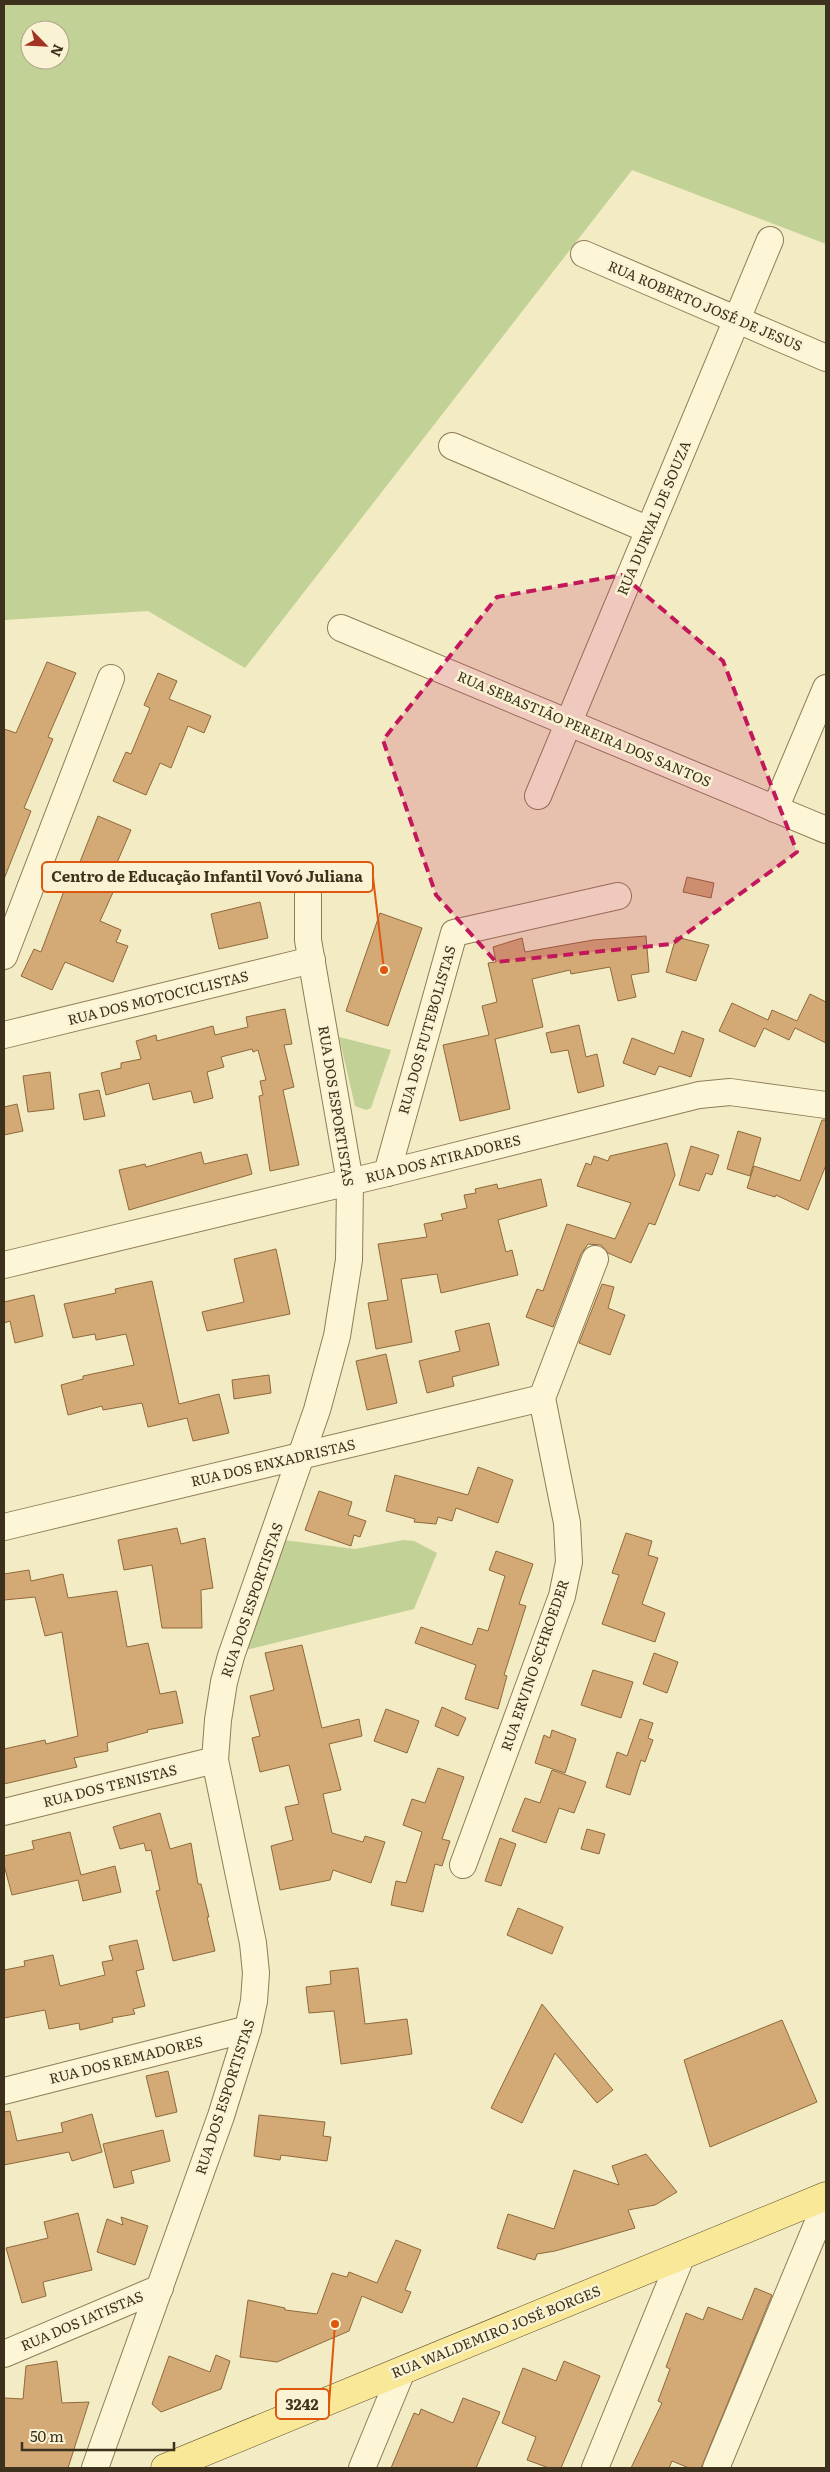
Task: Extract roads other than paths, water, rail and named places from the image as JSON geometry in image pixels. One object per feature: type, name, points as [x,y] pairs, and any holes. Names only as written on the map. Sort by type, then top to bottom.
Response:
[{"type":"main road","name":"RUA WALDEMIRO JOSÉ BORGES","points":[[165,2468],[826,2196]]},
{"type":"street","name":"RUA DURVAL DE SOUZA","points":[[538,796],[770,240]]},
{"type":"street","name":"RUA ROBERTO JOSÉ DE JESUS","points":[[584,254],[826,358]]},
{"type":"street","points":[[452,446],[649,530]]},
{"type":"street","name":"RUA SEBASTIÃO PEREIRA DOS SANTOS","points":[[341,628],[826,830]]},
{"type":"street","points":[[4,956],[111,678]]},
{"type":"street","points":[[775,809],[826,688]]},
{"type":"street","name":"RUA DOS ESPORTISTAS","points":[[95,2468],[222,2116],[248,2029],[254,2001],[256,1973],[252,1943],[215,1760],[220,1710],[231,1656],[302,1456],[332,1355],[343,1305],[350,1235],[350,1182],[308,940],[308,895]]},
{"type":"street","name":"RUA DOS FUTEBOLISTAS","points":[[387,1173],[454,933],[618,896]]},
{"type":"street","name":"RUA DOS MOTOCICLISTAS","points":[[4,1035],[312,960]]},
{"type":"street","name":"RUA DOS ATIRADORES","points":[[4,1265],[387,1173],[699,1095],[730,1092],[826,1105]]},
{"type":"street","points":[[542,1398],[595,1259]]},
{"type":"street","name":"RUA DOS ENXADRISTAS","points":[[4,1528],[542,1398]]},
{"type":"street","name":"RUA ERVINO SCHROEDER","points":[[463,1865],[562,1596],[569,1562],[567,1523],[542,1398]]},
{"type":"street","name":"RUA DOS TENISTAS","points":[[4,1812],[215,1760]]},
{"type":"street","name":"RUA DOS REMADORES","points":[[4,2091],[248,2029]]},
{"type":"street","points":[[716,2468],[826,2203]]},
{"type":"street","points":[[595,2468],[682,2256]]},
{"type":"street","name":"RUA DOS IATISTAS","points":[[4,2354],[160,2288]]},
{"type":"street","points":[[362,2468],[402,2371]]},
{"type":"place","name":"Centro de Educação Infantil Vovó Juliana","points":[[384,970]]},
{"type":"place","name":"3242","points":[[335,2324]]}]
